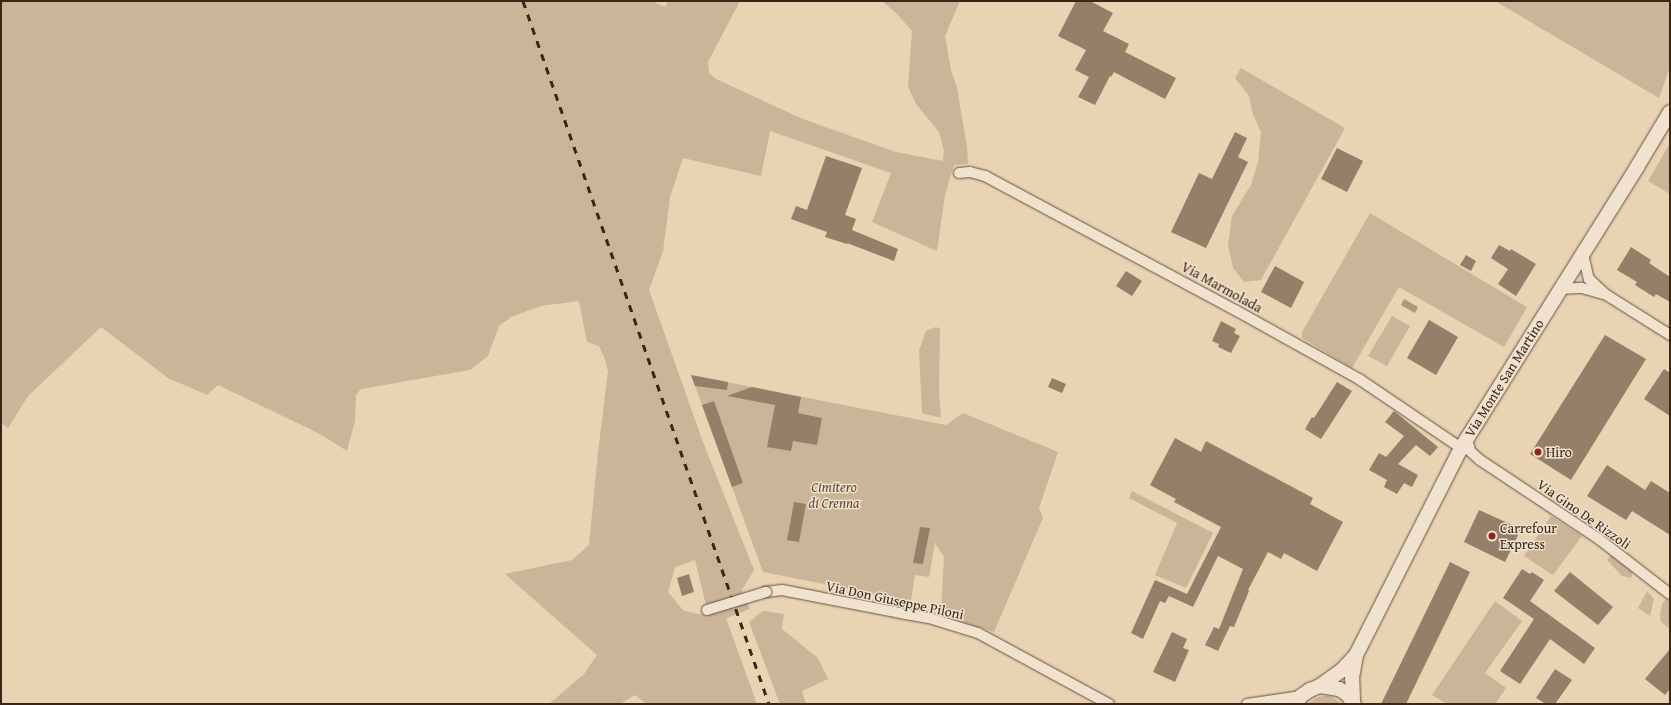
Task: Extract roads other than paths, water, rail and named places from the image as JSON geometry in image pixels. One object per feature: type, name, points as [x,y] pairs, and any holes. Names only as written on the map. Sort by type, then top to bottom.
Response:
[{"type":"street","name":"Via Monte San Martino","points":[[1353,703],[1352,678],[1356,655],[1461,448],[1670,112]]},
{"type":"street","name":"Via Marmolada","points":[[959,173],[970,172],[985,176],[1237,311],[1359,379],[1461,448]]},
{"type":"street","points":[[1582,254],[1589,279],[1605,294],[1670,335]]},
{"type":"street","points":[[1560,289],[1582,288],[1605,294]]},
{"type":"street","name":"Via Gino De Rizzoli","points":[[1461,448],[1469,458],[1480,460]]},
{"type":"street","name":"Via Gino De Rizzoli","points":[[1461,448],[1470,451],[1480,460],[1599,539],[1670,594]]},
{"type":"street","name":"Via Don Giuseppe Piloni","points":[[707,610],[766,592],[782,590],[928,618],[978,633],[1109,704]]},
{"type":"street","name":"Via Monte San Martino","points":[[1299,700],[1310,690],[1320,686],[1341,670],[1356,655]]},
{"type":"street","points":[[1320,686],[1339,689],[1347,694],[1353,703]]},
{"type":"street","points":[[1253,703],[1299,700]]},
{"type":"railway","points":[[523,1],[769,704]]},
{"type":"place","name":"Hiro","points":[[1538,452]]},
{"type":"place","name":"Carrefour Express","points":[[1492,536]]},
{"type":"park label","name":"Cimitero di Crenna","points":[[834,496]]}]
